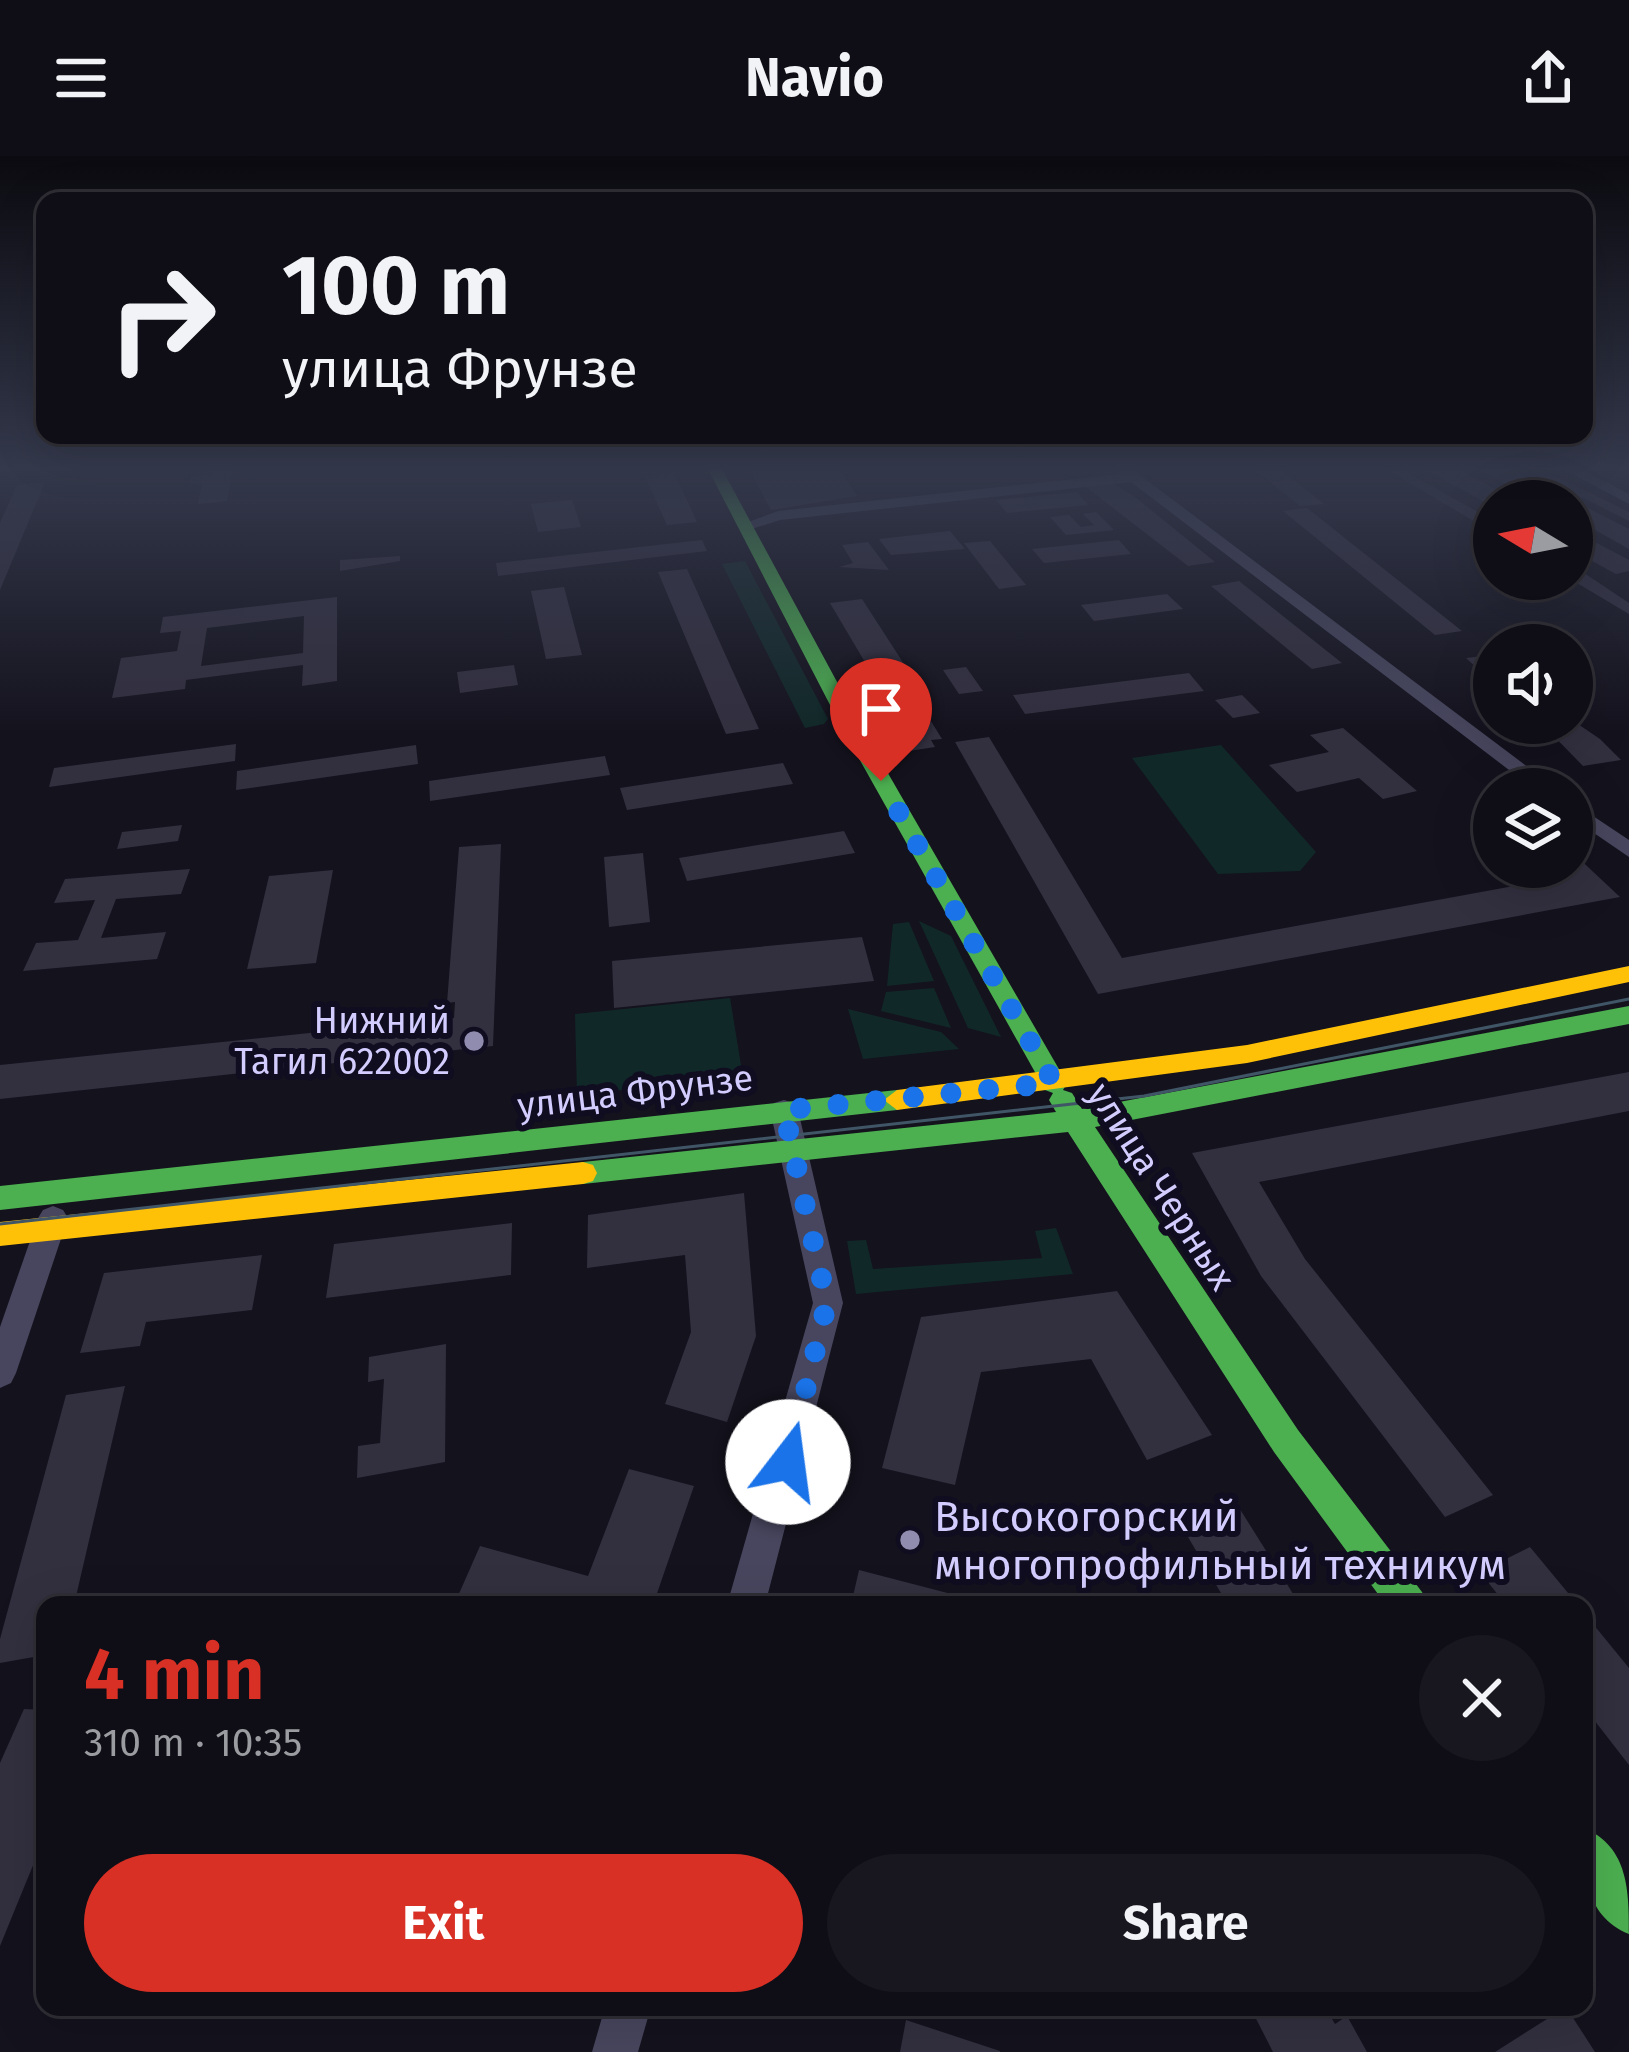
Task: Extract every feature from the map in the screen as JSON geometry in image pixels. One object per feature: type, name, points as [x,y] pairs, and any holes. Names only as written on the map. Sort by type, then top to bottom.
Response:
[{"type":"main road","name":"улица Черных","points":[[765,557],[862,747],[1072,1121],[1286,1441],[1402,1596]]},
{"type":"main road","name":"улица Фрунзе","points":[[0,1198],[1054,1083],[1246,1054],[1629,974]]},
{"type":"main road","name":"улица Фрунзе","points":[[0,1234],[1072,1121],[1629,1015]]},
{"type":"main road","points":[[1593,1862],[1629,1912]]},
{"type":"street","points":[[1240,557],[1519,768]]},
{"type":"street","points":[[1593,823],[1629,850]]},
{"type":"street","points":[[748,1596],[826,1317],[827,1281],[784,1110]]},
{"type":"street","points":[[0,1372],[62,1191]]},
{"type":"street","points":[[615,2052],[625,2016]]},
{"type":"green space","points":[[745,561],[828,719],[824,724],[805,728],[722,564]]},
{"type":"green space","points":[[1221,745],[1316,852],[1300,871],[1218,874],[1132,758]]},
{"type":"green space","points":[[919,921],[951,936],[1001,1037],[968,1028]]},
{"type":"green space","points":[[909,922],[934,981],[887,986],[893,924]]},
{"type":"green space","points":[[934,988],[951,1028],[881,1011],[886,992]]},
{"type":"green space","points":[[730,998],[743,1077],[577,1095],[575,1014]]},
{"type":"green space","points":[[848,1009],[941,1032],[959,1049],[863,1059]]},
{"type":"green space","points":[[1056,1228],[1073,1274],[856,1294],[847,1241],[866,1240],[873,1269],[1042,1258],[1035,1231]]},
{"type":"building","points":[[0,557],[14,557],[0,590]]},
{"type":"building","points":[[378,557],[400,557],[340,571],[340,560]]},
{"type":"building","points":[[545,557],[653,557],[498,576],[496,563]]},
{"type":"building","points":[[850,557],[880,557],[889,570],[839,567],[853,563]]},
{"type":"building","points":[[975,557],[1003,557],[1026,585],[999,589]]},
{"type":"building","points":[[1039,557],[1097,557],[1044,563]]},
{"type":"building","points":[[1177,557],[1209,557],[1215,562],[1188,566]]},
{"type":"building","points":[[1340,557],[1369,557],[1462,631],[1435,635]]},
{"type":"building","points":[[1593,557],[1624,557],[1629,560],[1629,571],[1616,574]]},
{"type":"building","points":[[687,569],[759,729],[726,734],[658,572]]},
{"type":"building","points":[[1593,579],[1629,603],[1629,614],[1593,593]]},
{"type":"building","points":[[1239,581],[1342,663],[1312,669],[1211,586]]},
{"type":"building","points":[[564,587],[582,655],[546,659],[531,591]]},
{"type":"building","points":[[1167,594],[1183,609],[1094,621],[1081,605]]},
{"type":"building","points":[[337,597],[337,681],[302,686],[303,665],[186,680],[185,689],[112,698],[121,658],[177,651],[181,631],[160,633],[163,617]],"holes":[[[304,616],[303,653],[201,666],[207,628]]]},
{"type":"building","points":[[862,599],[904,664],[869,669],[830,603]]},
{"type":"building","points":[[514,665],[518,685],[460,693],[457,672]]},
{"type":"building","points":[[966,667],[983,691],[959,694],[943,670]]},
{"type":"building","points":[[1189,673],[1204,691],[1025,714],[1013,695]]},
{"type":"building","points":[[903,676],[942,739],[931,740],[935,747],[909,751],[869,681]]},
{"type":"building","points":[[1242,695],[1260,713],[1233,718],[1215,700]]},
{"type":"building","points":[[1343,728],[1417,791],[1383,799],[1359,778],[1297,792],[1269,765],[1329,752],[1310,735]]},
{"type":"building","points":[[1593,734],[1621,760],[1583,766],[1562,744],[1593,744]]},
{"type":"building","points":[[989,737],[1122,958],[1504,888],[1593,888],[1593,872],[1620,897],[1098,994],[955,742]]},
{"type":"building","points":[[236,744],[235,761],[49,787],[54,768]]},
{"type":"building","points":[[416,745],[418,764],[236,790],[237,771]]},
{"type":"building","points":[[605,756],[610,775],[430,801],[429,781]]},
{"type":"building","points":[[783,763],[793,784],[627,810],[620,788]]},
{"type":"building","points":[[182,825],[178,841],[117,849],[122,832]]},
{"type":"building","points":[[844,831],[855,853],[687,881],[679,858]]},
{"type":"building","points":[[501,844],[493,1046],[0,1099],[0,1065],[454,1018],[455,1002],[447,1003],[459,847]]},
{"type":"building","points":[[643,853],[650,922],[609,927],[604,857]]},
{"type":"building","points":[[190,869],[181,894],[116,899],[101,938],[166,932],[157,959],[23,971],[36,943],[78,940],[95,900],[54,903],[65,879]]},
{"type":"building","points":[[333,870],[316,963],[247,969],[269,876]]},
{"type":"building","points":[[862,937],[874,981],[614,1008],[612,961]]},
{"type":"building","points":[[1629,1072],[1629,1111],[1259,1182],[1305,1259],[1493,1495],[1445,1517],[1261,1276],[1192,1153]]},
{"type":"building","points":[[744,1193],[756,1336],[727,1422],[665,1404],[691,1332],[685,1255],[587,1268],[588,1215]]},
{"type":"building","points":[[512,1223],[511,1275],[326,1298],[334,1244]]},
{"type":"building","points":[[262,1255],[252,1310],[146,1322],[140,1346],[80,1353],[104,1273]]},
{"type":"building","points":[[1117,1291],[1212,1435],[1147,1460],[1091,1359],[981,1372],[955,1485],[882,1468],[921,1317]]},
{"type":"building","points":[[446,1344],[445,1462],[357,1478],[358,1446],[380,1443],[384,1379],[368,1382],[369,1357]]},
{"type":"building","points":[[125,1386],[76,1596],[36,1596],[36,1657],[0,1663],[0,1639],[66,1395]]},
{"type":"building","points":[[629,1469],[694,1486],[656,1596],[458,1596],[480,1546],[588,1576]]},
{"type":"building","points":[[1233,1498],[1294,1596],[1223,1596],[1178,1520]]},
{"type":"building","points":[[1530,1547],[1571,1596],[1499,1596],[1480,1572]]},
{"type":"building","points":[[859,1570],[959,1596],[853,1596]]},
{"type":"building","points":[[1593,1624],[1629,1668],[1629,1765],[1593,1719]]},
{"type":"building","points":[[24,1709],[36,1710],[36,1858],[0,1946],[0,1763]]},
{"type":"building","points":[[1255,2016],[1330,2016],[1335,2024],[1347,2016],[1367,2052],[1273,2052]]},
{"type":"building","points":[[1552,2016],[1572,2016],[1595,2052],[1495,2052]]},
{"type":"building","points":[[906,2020],[1000,2051],[1000,2052],[900,2052]]},
{"type":"tram line","points":[[0,1224],[1144,1096],[1629,999]]},
{"type":"traffic: fast","points":[[762,557],[853,730],[1054,1083]]},
{"type":"traffic: fast","points":[[583,1173],[1072,1121],[1629,1015]]},
{"type":"traffic: fast","points":[[0,1198],[897,1100]]},
{"type":"traffic: fast","points":[[1062,1100],[1286,1441],[1402,1596]]},
{"type":"traffic: fast","points":[[1593,1862],[1629,1912]]},
{"type":"traffic: slow","points":[[897,1100],[1247,1054],[1629,974]]},
{"type":"traffic: slow","points":[[0,1234],[583,1173]]},
{"type":"place","name":"Нижний Тагил 622002","points":[[474,1041]]},
{"type":"place","name":"Высокогорский многопрофильный техникум","points":[[910,1540]]},
{"type":"route","points":[[788,1462],[824,1331],[827,1281],[784,1110],[1054,1083],[881,781]]}]
